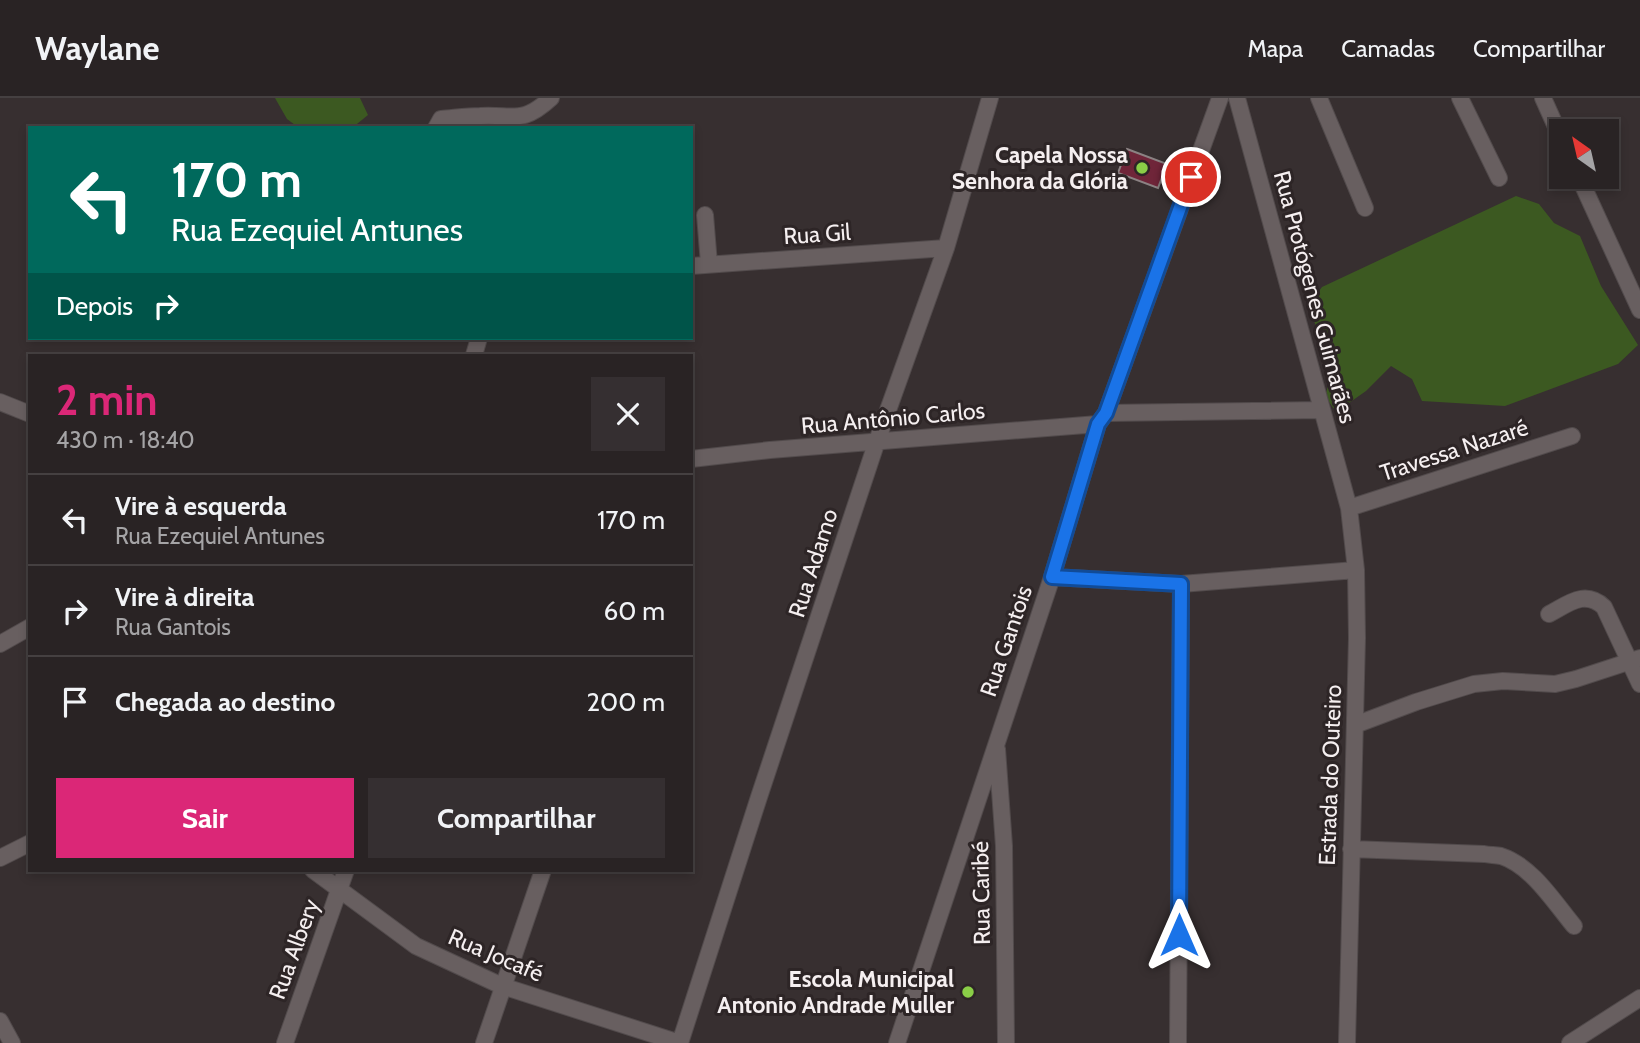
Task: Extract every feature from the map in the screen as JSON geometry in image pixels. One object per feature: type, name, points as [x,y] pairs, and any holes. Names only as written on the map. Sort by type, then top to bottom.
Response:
[{"type":"street","points":[[438,126],[442,120],[482,116],[521,117],[538,110],[551,98]]},
{"type":"street","name":"Rua Adamo","points":[[680,1043],[877,441],[946,248],[990,98]]},
{"type":"street","name":"Rua Gantois","points":[[897,1043],[1102,419],[1220,98]]},
{"type":"street","name":"Rua Protógenes Guimarães","points":[[1237,98],[1349,508]]},
{"type":"street","points":[[1319,98],[1365,208]]},
{"type":"street","points":[[1460,98],[1499,178]]},
{"type":"street","points":[[1543,98],[1552,119]]},
{"type":"street","points":[[1585,189],[1640,310]]},
{"type":"street","points":[[705,215],[709,264]]},
{"type":"street","name":"Rua Gil","points":[[693,266],[946,248]]},
{"type":"street","points":[[0,402],[28,413]]},
{"type":"street","name":"Rua Antônio Carlos","points":[[693,459],[1102,419],[1322,410]]},
{"type":"street","name":"Travessa Nazaré","points":[[1349,508],[1572,436]]},
{"type":"street","name":"Estrada do Outeiro","points":[[1347,1043],[1357,638],[1356,570],[1349,508]]},
{"type":"street","points":[[1052,577],[1181,584],[1356,570]]},
{"type":"street","points":[[1178,1043],[1181,584]]},
{"type":"street","points":[[1549,614],[1578,599],[1597,601],[1604,607],[1635,659],[1640,684]]},
{"type":"street","points":[[0,643],[28,628]]},
{"type":"street","points":[[1355,724],[1474,684],[1503,681],[1555,684],[1635,659]]},
{"type":"street","name":"Rua Caribé","points":[[996,743],[1004,846],[1006,1043]]},
{"type":"street","points":[[0,858],[28,844]]},
{"type":"street","points":[[1351,849],[1501,856],[1519,865],[1537,882],[1574,926]]},
{"type":"street","name":"Rua Jocafé","points":[[316,872],[416,946],[502,986],[680,1043]]},
{"type":"street","name":"Rua Albery","points":[[285,1043],[345,872]]},
{"type":"street","points":[[484,1043],[542,872]]},
{"type":"street","points":[[1570,1043],[1640,998]]},
{"type":"street","points":[[0,1021],[12,1043]]},
{"type":"green space","points":[[275,98],[360,98],[368,115],[354,126],[296,126],[287,119]]},
{"type":"green space","points":[[1516,196],[1539,204],[1554,223],[1580,236],[1601,286],[1638,345],[1618,364],[1505,406],[1422,401],[1412,379],[1391,366],[1366,391],[1336,412],[1325,396],[1332,373],[1308,306],[1322,287]]},
{"type":"building","name":"Capela Nossa Senhora da Glória","points":[[1127,149],[1167,164],[1158,188],[1118,173]]},
{"type":"place","name":"Capela Nossa Senhora da Glória","points":[[1142,168]]},
{"type":"place","name":"Escola Municipal Antonio Andrade Muller","points":[[968,992]]},
{"type":"route","points":[[1179,935],[1181,584],[1052,577],[1098,424],[1106,413],[1191,177]]}]
